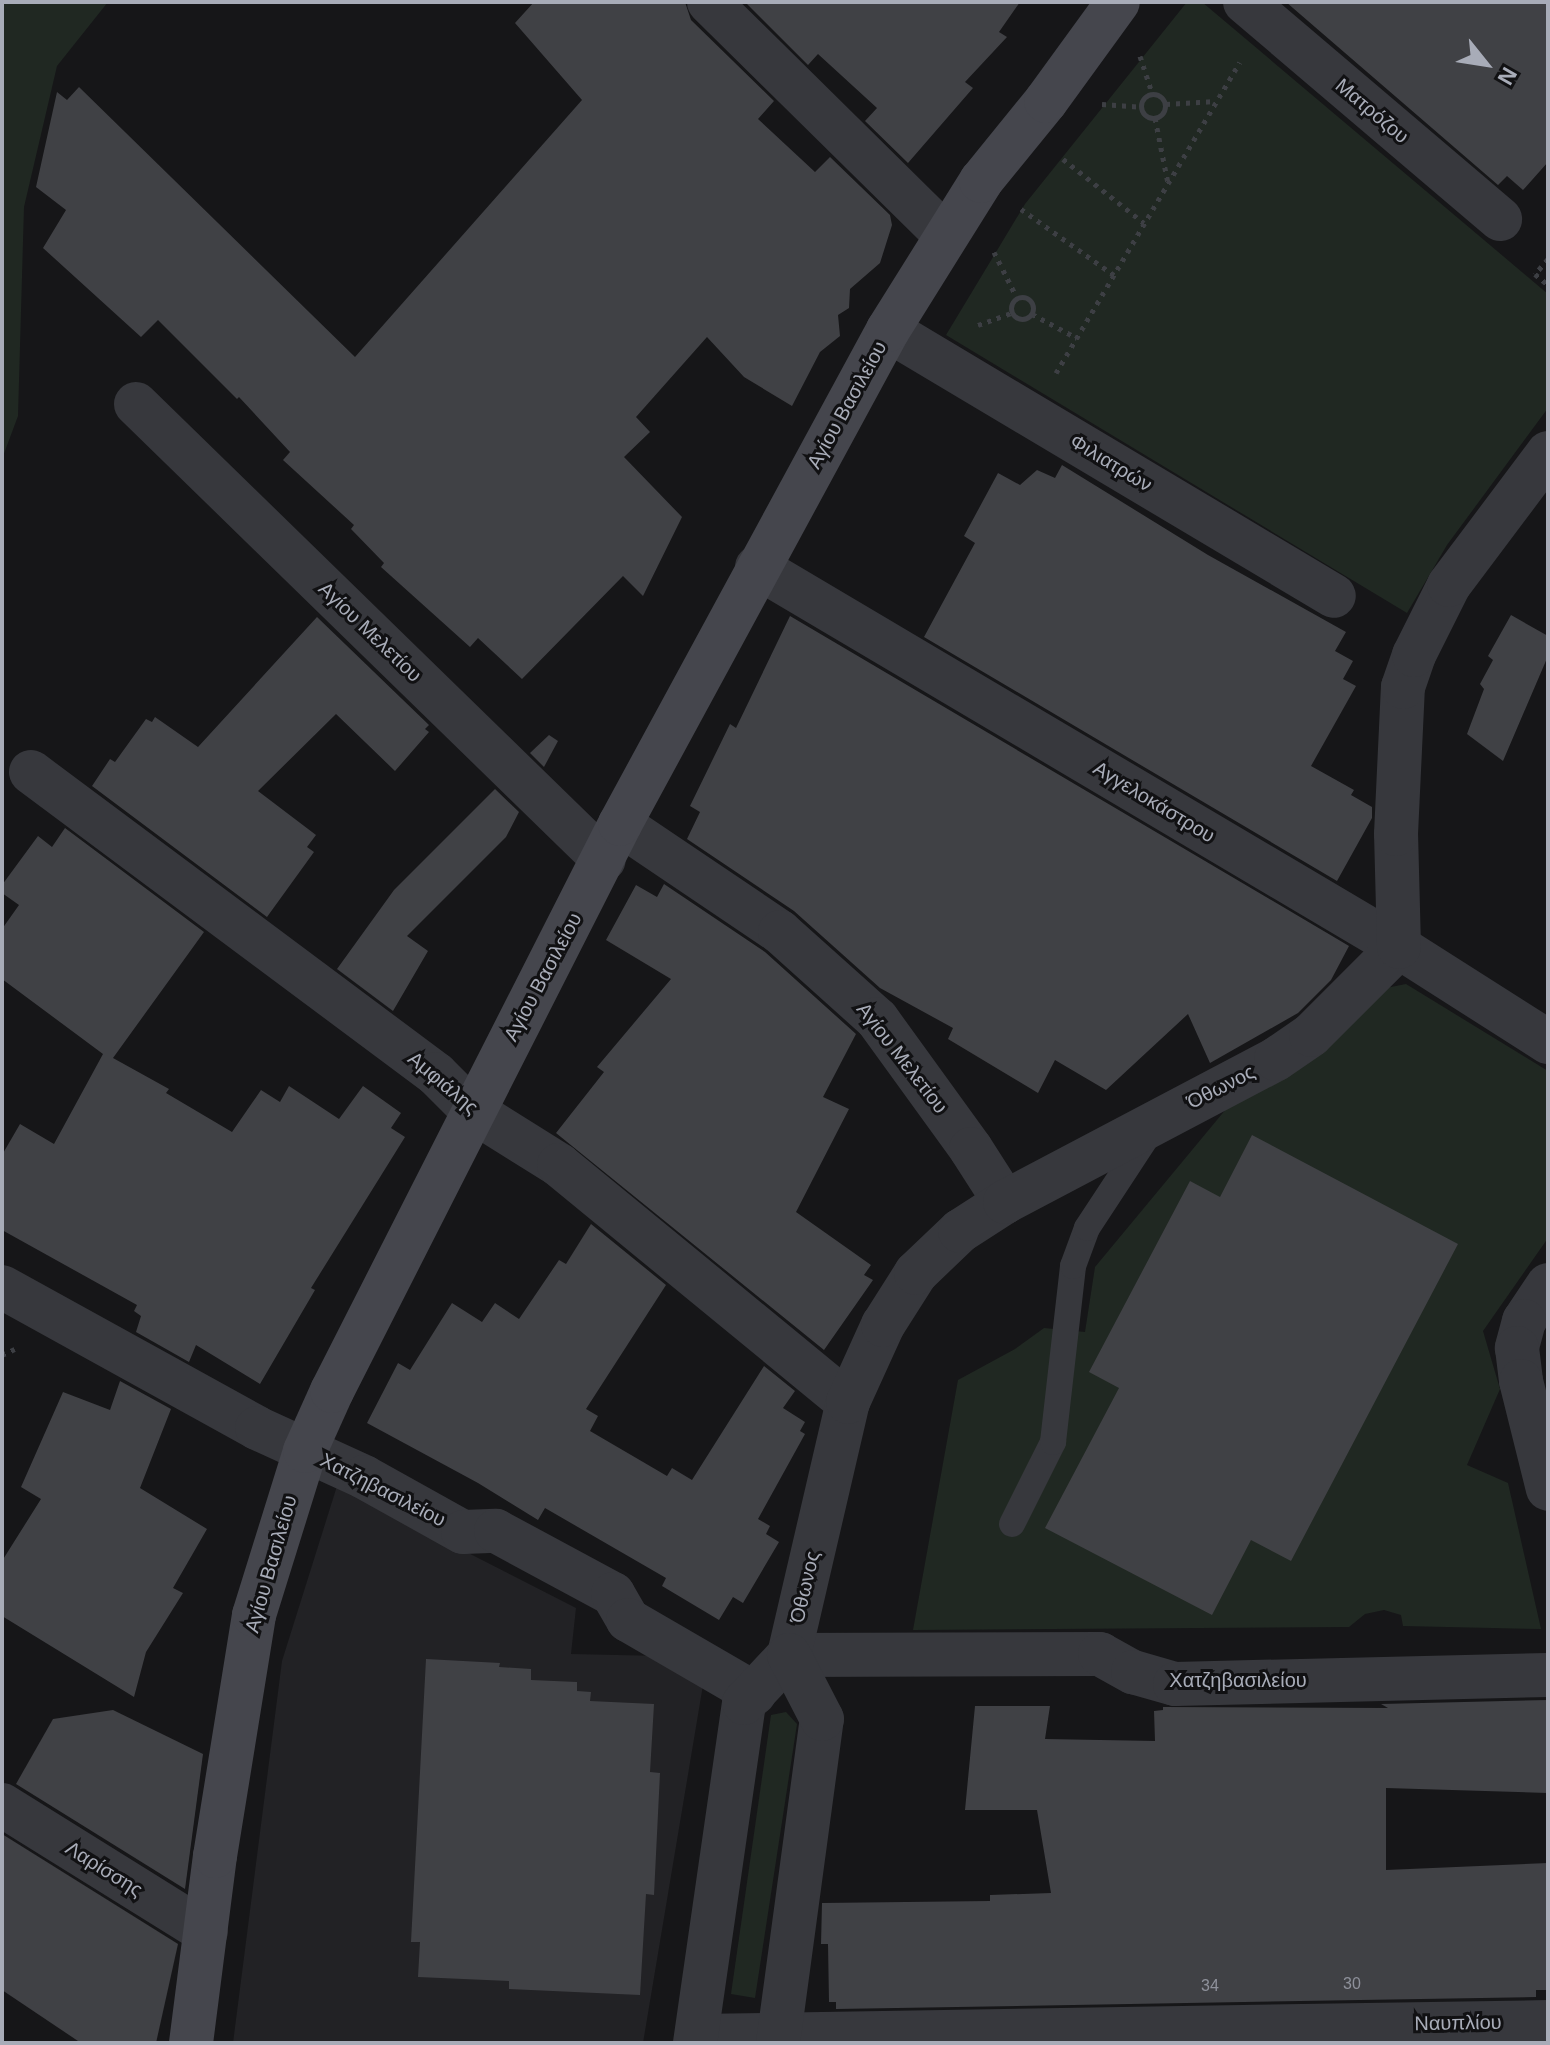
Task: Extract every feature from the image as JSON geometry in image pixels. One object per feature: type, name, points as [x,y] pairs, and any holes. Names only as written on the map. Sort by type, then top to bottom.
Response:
[{"type":"street","points":[[709,2],[945,235]]},
{"type":"street","name":"Αγίου Βασιλείου","points":[[191,2043],[254,1615],[267,1563],[305,1451],[370,1310],[612,842],[757,567],[888,330],[981,181],[1025,128],[1118,2]]},
{"type":"street","name":"Ματρόζου","points":[[1255,11],[1500,219]]},
{"type":"street","name":"Φιλιατρών","points":[[888,330],[1334,596]]},
{"type":"street","name":"Αγίου Μελετίου","points":[[136,404],[612,842],[780,932],[866,1008],[971,1149],[1005,1202]]},
{"type":"street","points":[[1399,947],[1396,834],[1403,687],[1414,655],[1449,585],[1548,453]]},
{"type":"street","name":"Αγγελοκάστρου","points":[[757,567],[1399,947],[1548,1042]]},
{"type":"street","name":"Αμφιάλης","points":[[31,772],[436,1074],[473,1111],[559,1165],[848,1402]]},
{"type":"street","name":"Όθωνος","points":[[696,2040],[744,1703],[789,1655],[848,1402],[883,1325],[916,1273],[960,1231],[1005,1202],[1276,1059],[1311,1035],[1399,947]]},
{"type":"street","points":[[1548,1285],[1524,1321],[1517,1348],[1521,1381],[1548,1489]]},
{"type":"street","name":"Χατζηβασιλείου","points":[[2,1287],[305,1451],[364,1477],[463,1532],[496,1531],[613,1594],[628,1620],[754,1693]]},
{"type":"street","name":"Χατζηβασιλείου","points":[[789,1655],[1100,1654],[1133,1672],[1175,1684],[1548,1675]]},
{"type":"street","points":[[778,2039],[822,1719],[789,1655]]},
{"type":"street","name":"Λαρίσσης","points":[[2,1805],[206,1932]]},
{"type":"street","name":"Ναυπλίου","points":[[696,2040],[1548,2022]]},
{"type":"lane","points":[[1012,1524],[1053,1442],[1073,1266],[1087,1228],[1159,1119]]},
{"type":"path","points":[[1031,416],[1217,101],[1255,11]]},
{"type":"path","points":[[1152,93],[1162,96],[1166,104],[1163,114],[1155,118],[1146,116],[1141,107],[1143,98],[1152,93]]},
{"type":"path","points":[[1166,104],[1217,101]]},
{"type":"path","points":[[1155,118],[1168,183]]},
{"type":"path","points":[[1025,128],[1144,223]]},
{"type":"path","points":[[981,181],[1114,275]]},
{"type":"path","points":[[1548,259],[1535,274],[1548,285]]},
{"type":"path","points":[[1017,298],[1028,298],[1033,305],[1032,314],[1024,319],[1015,318],[1011,305],[1017,298]]},
{"type":"path","points":[[1032,314],[1077,338]]},
{"type":"shaded area","points":[[2,2],[108,2],[57,66],[24,207],[18,416],[2,459]]},
{"type":"shaded area","points":[[1187,2],[1202,2],[1548,294],[1548,408],[1447,545],[1407,613],[946,335],[1025,204]]},
{"type":"shaded area","points":[[1406,984],[1548,1071],[1548,1238],[1483,1331],[1500,1389],[1467,1465],[1508,1483],[1541,1629],[1403,1626],[1401,1615],[1384,1610],[1365,1614],[1349,1627],[913,1630],[958,1380],[1015,1349],[1044,1328],[1085,1332],[1095,1267],[1236,1097],[1386,988]]},
{"type":"shaded area","points":[[337,1486],[576,1608],[571,1654],[662,1656],[703,1685],[643,2043],[233,2043],[282,1661]]},
{"type":"shaded area","points":[[786,1712],[797,1724],[755,1998],[731,1994],[771,1715]]},
{"type":"building","points":[[534,2],[685,2],[691,20],[774,101],[758,119],[815,172],[830,157],[890,215],[892,225],[880,263],[850,289],[849,308],[838,315],[840,336],[820,352],[792,406],[744,377],[707,337],[636,417],[650,432],[624,457],[682,517],[643,596],[623,576],[522,679],[478,638],[470,647],[381,567],[384,563],[351,529],[354,525],[283,460],[290,452],[239,397],[237,399],[158,320],[141,337],[43,248],[66,210],[36,187],[57,92],[67,100],[79,87],[355,357],[582,100],[515,23]]},
{"type":"building","points":[[745,2],[1020,2],[999,32],[1007,37],[965,82],[973,88],[908,163],[865,121],[877,108],[818,54],[808,65]]},
{"type":"building","points":[[1286,2],[1548,2],[1548,162],[1523,190],[1507,176],[1498,185]]},
{"type":"building","points":[[1062,465],[1208,555],[1346,632],[1335,651],[1353,661],[1343,679],[1356,686],[1311,766],[1354,790],[1351,795],[1372,807],[1372,818],[1337,881],[924,637],[975,543],[964,536],[998,473],[1020,485],[1037,470],[1055,478]]},
{"type":"building","points":[[1511,615],[1548,636],[1548,656],[1503,761],[1467,734],[1484,689],[1480,684],[1493,660],[1488,656]]},
{"type":"building","points":[[790,616],[1349,946],[1331,980],[1298,1013],[1210,1063],[1188,1014],[1106,1090],[1055,1060],[1038,1093],[948,1039],[953,1028],[880,988],[794,911],[687,839],[700,812],[690,806],[730,724],[736,728]]},
{"type":"building","points":[[317,617],[429,725],[425,729],[429,732],[395,771],[336,714],[258,791],[316,835],[307,847],[314,852],[267,917],[92,786],[110,759],[115,762],[146,719],[152,722],[155,717],[198,747]]},
{"type":"building","points":[[549,735],[558,741],[544,767],[530,753]]},
{"type":"building","points":[[495,789],[519,812],[506,837],[407,936],[428,951],[393,1011],[337,969],[394,890]]},
{"type":"building","points":[[65,828],[204,932],[113,1058],[169,1089],[166,1093],[232,1132],[261,1090],[280,1102],[289,1086],[339,1119],[363,1086],[401,1113],[391,1128],[405,1137],[311,1288],[315,1290],[260,1384],[196,1345],[189,1362],[136,1332],[141,1316],[134,1311],[137,1305],[2,1230],[2,1155],[20,1124],[54,1144],[103,1054],[2,979],[2,929],[19,905],[2,893],[2,885],[38,836],[52,847]]},
{"type":"building","points":[[664,884],[765,952],[856,1034],[823,1097],[849,1109],[796,1212],[871,1265],[864,1275],[873,1280],[824,1350],[556,1133],[604,1072],[597,1067],[671,979],[606,940],[636,885],[657,897]]},
{"type":"building","points":[[1252,1135],[1458,1244],[1291,1561],[1251,1540],[1212,1615],[1045,1528],[1119,1388],[1089,1372],[1190,1181],[1220,1197]]},
{"type":"building","points":[[591,1224],[666,1285],[586,1409],[598,1416],[590,1431],[667,1476],[672,1468],[692,1480],[764,1366],[795,1391],[783,1408],[805,1422],[800,1431],[805,1434],[758,1519],[770,1526],[766,1534],[779,1542],[743,1603],[733,1597],[719,1620],[662,1586],[666,1578],[545,1508],[538,1520],[478,1483],[367,1423],[398,1363],[410,1370],[452,1303],[482,1322],[495,1303],[519,1319],[559,1260],[566,1264]]},
{"type":"building","points":[[120,1381],[171,1409],[140,1488],[207,1529],[173,1588],[183,1593],[146,1652],[134,1697],[2,1616],[2,1561],[41,1499],[21,1487],[63,1392],[110,1410]]},
{"type":"building","points":[[426,1659],[500,1663],[499,1667],[531,1669],[531,1680],[577,1682],[577,1691],[591,1692],[590,1701],[654,1704],[650,1772],[660,1773],[654,1895],[646,1894],[640,1995],[509,1989],[509,1981],[418,1977],[420,1942],[411,1942]]},
{"type":"building","points":[[1548,1700],[1548,1793],[1386,1788],[1386,1870],[1548,1863],[1548,1990],[1536,1990],[1536,1997],[836,2009],[836,2002],[829,2002],[828,1944],[821,1944],[822,1903],[990,1901],[990,1895],[1051,1893],[1037,1810],[965,1810],[975,1706],[1050,1706],[1045,1739],[1155,1741],[1154,1711],[1163,1710],[1163,1707],[1388,1708],[1381,1704]]},
{"type":"building","points":[[113,1710],[203,1754],[185,1889],[16,1784],[53,1719]]},
{"type":"building","points":[[2,1834],[178,1944],[156,2043],[81,2043],[2,1990]]}]
